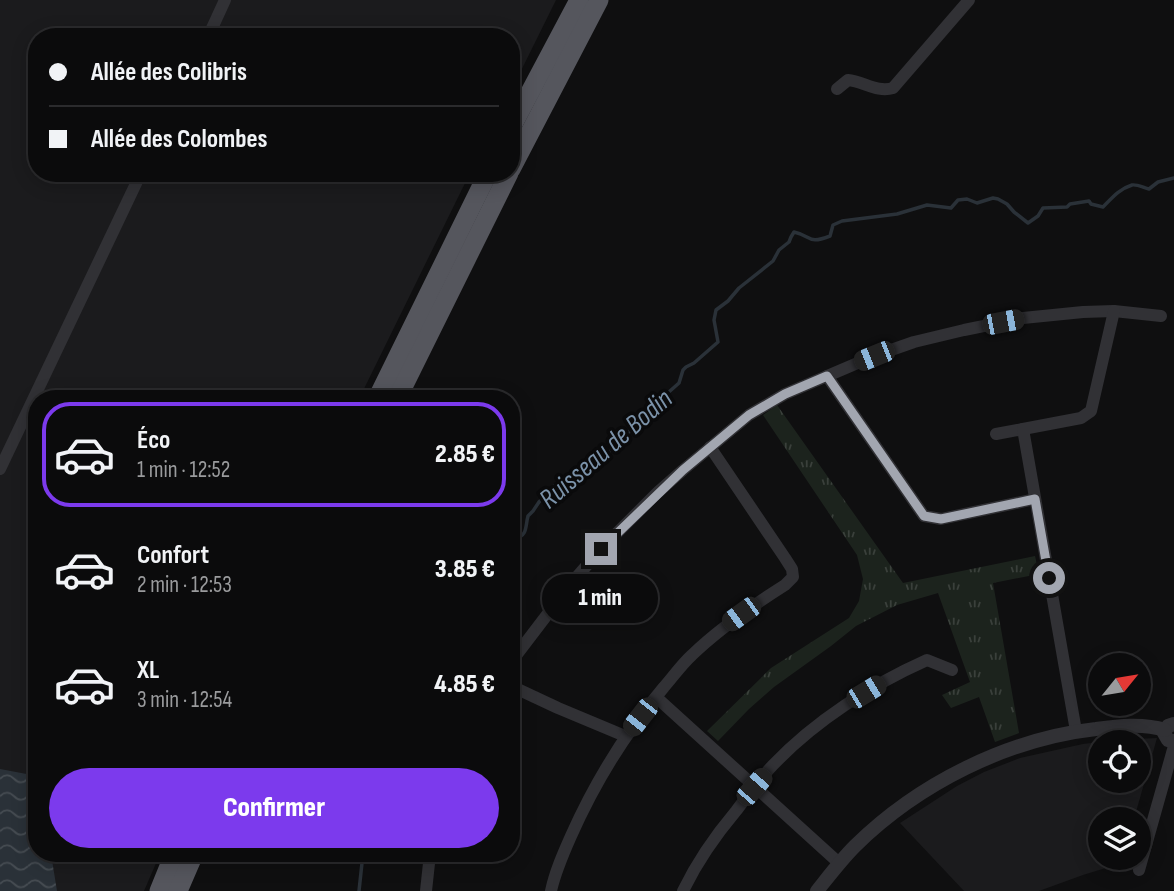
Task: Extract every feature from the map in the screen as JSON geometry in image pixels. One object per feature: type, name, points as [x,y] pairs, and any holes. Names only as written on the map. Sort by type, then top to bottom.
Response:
[{"type":"highway","points":[[527,96],[527,79],[564,0]]},
{"type":"highway","points":[[520,110],[579,0]]},
{"type":"highway","points":[[520,152],[599,0]]},
{"type":"highway","points":[[381,390],[484,182]]},
{"type":"highway","points":[[401,390],[505,182]]},
{"type":"highway","points":[[159,891],[171,862]]},
{"type":"highway","points":[[178,891],[191,862]]},
{"type":"street","points":[[212,28],[225,0]]},
{"type":"street","points":[[837,89],[848,80],[887,90],[893,88],[969,0]]},
{"type":"street","points":[[38,390],[137,182]]},
{"type":"street","points":[[996,434],[1081,418],[1091,411],[1114,311]]},
{"type":"street","points":[[520,650],[601,549],[658,492],[749,415],[785,394],[914,342],[964,330],[1023,318],[1083,312],[1114,311],[1161,316]]},
{"type":"street","points":[[827,376],[924,516],[941,519],[1035,499]]},
{"type":"street","points":[[0,469],[28,410]]},
{"type":"street","points":[[1023,429],[1076,731]]},
{"type":"street","points":[[551,891],[583,810],[601,774],[625,736],[690,656],[729,623],[793,577],[792,569],[785,558],[710,447]]},
{"type":"street","points":[[683,891],[715,836],[754,787],[774,764],[812,730],[866,692],[927,660],[952,670]]},
{"type":"street","points":[[520,690],[625,736]]},
{"type":"street","points":[[656,697],[839,863]]},
{"type":"street","points":[[817,891],[839,863],[873,830],[908,801],[948,776],[994,755],[1076,731],[1147,726],[1171,734],[1174,746],[1151,827]]},
{"type":"street","points":[[426,891],[429,862]]},
{"type":"shaded area","points":[[0,0],[556,0],[520,73],[520,28],[28,28],[28,182],[466,182],[363,390],[28,390],[28,862],[157,862],[144,891],[0,891]]},
{"type":"shaded area","points":[[1151,738],[1157,738],[1151,759]]},
{"type":"shaded area","points":[[1088,743],[1088,793],[1141,793],[1137,807],[1088,807],[1088,870],[1099,870],[1039,891],[964,891],[900,823],[984,772],[1020,758]]},
{"type":"green space","points":[[777,405],[903,583],[1035,556],[1039,574],[993,583],[1019,733],[995,742],[979,697],[951,708],[942,695],[970,682],[938,593],[897,605],[856,626],[774,687],[718,741],[707,731],[771,668],[849,618],[859,601],[863,579],[857,555],[763,415]]},
{"type":"water","points":[[0,769],[28,774],[28,862],[52,862],[57,891],[0,891]]},
{"type":"waterway","name":"Ruisseau de Bodin","points":[[520,536],[525,530],[528,516],[558,482],[600,459],[615,447],[643,415],[679,383],[683,370],[718,342],[714,320],[716,310],[773,261],[794,232],[817,240],[830,236],[833,225],[842,221],[897,214],[927,205],[951,208],[958,200],[967,199],[977,203],[998,199],[1028,223],[1038,216],[1043,208],[1067,207],[1070,204],[1089,201],[1103,207],[1127,187],[1136,185],[1149,189],[1158,182],[1174,178]]},
{"type":"waterway","name":"Ruisseau de Bodin","points":[[359,891],[362,862]]},
{"type":"route","points":[[601,549],[658,492],[749,415],[785,394],[827,376],[924,516],[941,519],[1035,499],[1049,578]]}]
